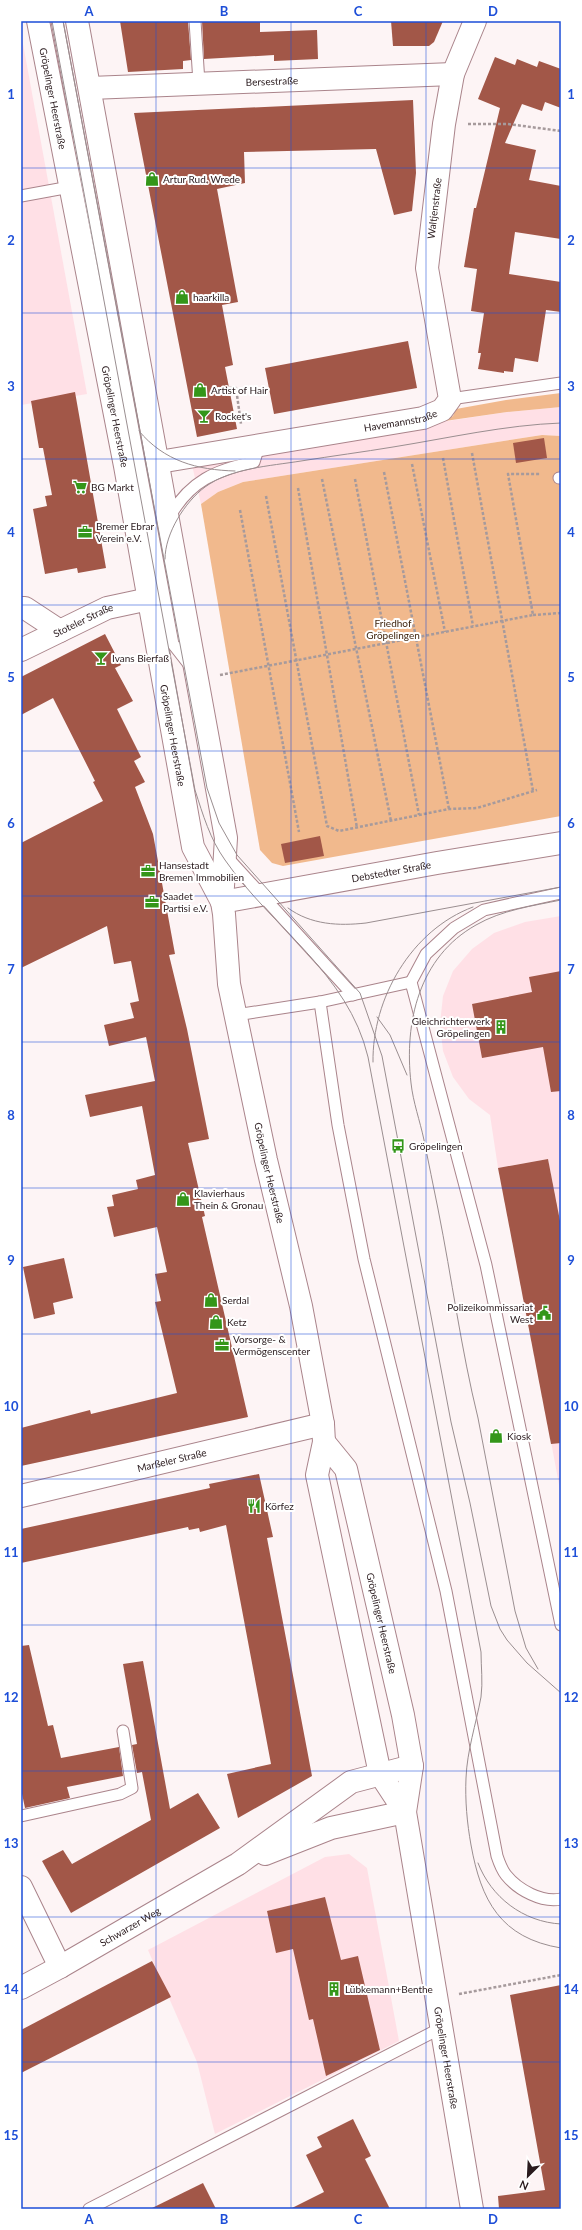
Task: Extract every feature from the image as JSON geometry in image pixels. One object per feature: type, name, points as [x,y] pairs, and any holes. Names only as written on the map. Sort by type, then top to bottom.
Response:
[{"type":"main road","name":"Gröpelinger Heerstraße","points":[[38,21],[149,600],[193,847],[222,902]]},
{"type":"main road","name":"Gröpelinger Heerstraße","points":[[78,21],[226,838],[222,902],[230,984],[266,1160],[301,1306],[324,1433],[317,1475],[380,1774],[405,1812]]},
{"type":"main road","name":"Waltjenstraße","points":[[450,400],[427,268],[444,124],[453,74],[475,21]]},
{"type":"main road","name":"Bersestraße","points":[[90,88],[453,74]]},
{"type":"main road","name":"Havemannstraße","points":[[158,462],[423,418],[442,410],[450,400]]},
{"type":"main road","name":"Stoteler Straße","points":[[21,650],[107,608],[149,600]]},
{"type":"main road","points":[[21,608],[25,608],[60,631]]},
{"type":"main road","name":"Debstedter Straße","points":[[222,902],[437,863],[561,843]]},
{"type":"main road","name":"Gröpelinger Heerstraße","points":[[324,1433],[346,1469],[403,1715],[412,1766],[405,1812],[472,2209]]},
{"type":"main road","name":"Marßeler Straße","points":[[21,1496],[324,1433]]},
{"type":"main road","name":"Schwarzer Weg","points":[[21,1988],[60,1968],[238,1864],[351,1782],[412,1766]]},
{"type":"main road","name":"Schwarzer Weg","points":[[238,1864],[332,1828],[405,1812]]},
{"type":"main road","points":[[21,1887],[60,1968]]},
{"type":"lane","points":[[57,21],[173,644],[197,674]]},
{"type":"lane","points":[[195,21],[199,83]]},
{"type":"lane","points":[[21,196],[70,187]]},
{"type":"lane","points":[[450,400],[561,383]]},
{"type":"lane","points":[[168,519],[176,504],[192,488],[210,474],[231,466],[254,462],[252,447]]},
{"type":"lane","points":[[225,854],[353,995]]},
{"type":"lane","points":[[561,893],[484,910],[454,928],[426,954],[411,982],[486,1265],[561,1625]]},
{"type":"lane","points":[[236,1014],[320,1002],[411,982]]},
{"type":"lane","points":[[320,1002],[338,1125],[364,1259],[441,1568],[497,1856],[505,1875],[521,1888],[539,1897],[561,1899]]},
{"type":"lane","points":[[21,1816],[120,1794],[132,1788],[123,1732]]},
{"type":"lane","points":[[89,2209],[441,2028]]},
{"type":"path","points":[[444,124],[508,124],[561,131]]},
{"type":"path","points":[[229,388],[236,388],[252,447]]},
{"type":"path","points":[[472,453],[533,791]]},
{"type":"path","points":[[443,458],[473,626]]},
{"type":"path","points":[[412,464],[445,632]]},
{"type":"path","points":[[384,472],[449,809]]},
{"type":"path","points":[[533,615],[508,474],[536,473],[560,478]]},
{"type":"path","points":[[322,479],[391,821]]},
{"type":"path","points":[[355,479],[419,815]]},
{"type":"path","points":[[298,488],[357,828]]},
{"type":"path","points":[[266,496],[327,826],[339,831],[449,809],[476,808],[537,790]]},
{"type":"path","points":[[240,510],[299,832]]},
{"type":"path","points":[[221,674],[533,615],[561,613]]},
{"type":"path","points":[[436,1998],[561,1975]]},
{"type":"shaded area","points":[[21,33],[87,394],[21,405]]},
{"type":"shaded area","points":[[561,407],[561,436],[542,435],[243,482],[218,492],[201,504],[192,465],[269,448],[507,412]]},
{"type":"shaded area","points":[[561,916],[561,1225],[548,1159],[498,1168],[490,1115],[469,1099],[453,1077],[443,1051],[440,1024],[443,996],[453,971],[472,949],[494,933],[525,922]]},
{"type":"shaded area","points":[[561,1401],[561,1495],[544,1404]]},
{"type":"shaded area","points":[[349,1854],[367,1868],[399,2041],[215,2134],[197,2062],[148,1950],[325,1857]]},
{"type":"green space","points":[[561,393],[561,407],[507,412],[445,421],[453,416],[456,409],[506,400]]},
{"type":"green space","name":"Friedhof Gröpelingen","points":[[542,435],[561,436],[561,816],[283,866],[272,863],[260,850],[201,504],[218,492],[243,482]]},
{"type":"building","points":[[120,21],[188,21],[191,60],[183,61],[183,69],[128,72]]},
{"type":"building","points":[[202,21],[260,21],[260,32],[317,30],[318,59],[274,61],[274,55],[204,59]]},
{"type":"building","points":[[391,21],[443,21],[434,42],[429,46],[393,46]]},
{"type":"building","points":[[495,57],[515,65],[517,59],[537,67],[539,61],[561,69],[561,108],[545,102],[542,111],[522,104],[505,143],[536,150],[529,180],[561,186],[561,239],[515,232],[509,274],[561,282],[561,312],[546,310],[538,362],[515,358],[513,372],[504,371],[504,373],[478,369],[481,353],[478,353],[484,313],[471,311],[477,269],[464,267],[474,208],[476,208],[500,108],[478,99]]},
{"type":"building","points":[[413,100],[416,173],[412,211],[394,215],[376,149],[244,152],[245,183],[217,189],[238,302],[222,305],[233,365],[225,367],[237,429],[197,437],[134,113]]},
{"type":"building","points":[[408,341],[417,388],[274,414],[265,368]]},
{"type":"building","points":[[75,392],[106,568],[78,573],[77,568],[45,574],[33,509],[47,506],[45,496],[52,495],[43,448],[39,448],[31,401]]},
{"type":"building","points":[[544,438],[547,458],[516,463],[513,443]]},
{"type":"building","points":[[105,634],[121,665],[115,668],[133,701],[117,709],[141,757],[134,761],[145,782],[135,787],[153,834],[175,954],[169,955],[187,1029],[209,1139],[188,1143],[205,1216],[202,1217],[248,1417],[21,1466],[21,1428],[90,1410],[91,1414],[177,1393],[155,1302],[161,1301],[155,1274],[167,1272],[157,1227],[114,1237],[107,1207],[114,1206],[112,1195],[138,1189],[136,1180],[155,1175],[142,1106],[90,1117],[85,1095],[155,1081],[146,1037],[109,1046],[104,1025],[134,1018],[130,1003],[139,1001],[131,961],[114,964],[107,926],[21,968],[21,843],[103,801],[93,782],[95,781],[53,698],[21,715],[21,677]]},
{"type":"building","points":[[320,836],[324,856],[285,863],[281,844]]},
{"type":"building","points":[[561,971],[561,1091],[551,1092],[543,1047],[482,1058],[472,1004],[532,992],[529,977]]},
{"type":"building","name":"Polizeikommissariat West","points":[[548,1159],[561,1226],[561,1443],[551,1444],[498,1168]]},
{"type":"building","points":[[64,1258],[73,1298],[53,1303],[55,1314],[34,1319],[23,1267]]},
{"type":"building","points":[[259,1474],[273,1537],[267,1538],[312,1776],[238,1818],[227,1774],[271,1764],[226,1525],[200,1532],[199,1528],[189,1530],[188,1527],[21,1563],[21,1529],[210,1488],[209,1484]]},
{"type":"building","points":[[29,1645],[48,1726],[53,1725],[61,1758],[119,1747],[123,1776],[67,1787],[70,1798],[25,1808],[21,1789],[21,1646]]},
{"type":"building","points":[[143,1661],[170,1809],[198,1793],[220,1828],[71,1913],[42,1861],[63,1850],[72,1864],[151,1820],[142,1772],[137,1773],[132,1745],[137,1744],[123,1664]]},
{"type":"building","name":"Lübkemann+Benthe","points":[[325,1897],[341,1960],[358,1956],[380,2050],[326,2076],[313,2019],[309,2020],[293,1949],[276,1953],[267,1911]]},
{"type":"building","points":[[152,1961],[171,1997],[21,2073],[21,2030]]},
{"type":"building","points":[[561,1985],[561,2209],[499,2209],[498,2196],[545,2190],[510,1995]]},
{"type":"building","points":[[353,2119],[371,2156],[365,2159],[390,2209],[290,2209],[324,2192],[306,2155],[322,2147],[317,2137]]},
{"type":"building","points":[[203,2183],[216,2209],[150,2209]]},
{"type":"tram line","points":[[52,21],[195,790],[207,826],[215,844],[225,860],[264,908],[307,952],[344,1000],[358,1027],[368,1057],[481,1652],[481,1697],[468,1758],[466,1786],[468,1828],[475,1865],[488,1899],[508,1926],[540,1943],[561,1948]]},
{"type":"tram line","points":[[63,21],[207,788],[219,823],[237,855],[360,993],[382,1056],[451,1422],[470,1503],[491,1606],[500,1629],[507,1640],[527,1663],[561,1693]]},
{"type":"tram line","points":[[165,559],[168,539],[172,529],[190,501],[205,487],[227,476],[264,466],[382,449],[477,432],[519,426],[561,423]]},
{"type":"tram line","points":[[139,431],[159,450],[170,457],[207,469],[235,471]]},
{"type":"tram line","points":[[288,908],[297,914],[316,921],[336,924],[356,924],[561,887]]},
{"type":"tram line","points":[[538,1669],[526,1648],[515,1611],[438,1209],[424,1140],[413,1097],[409,1060],[413,1015],[420,993],[429,973],[441,955],[457,938],[476,925],[496,916],[517,909],[561,900]]},
{"type":"tram line","points":[[373,1062],[374,1038],[379,1014],[388,991],[399,970],[414,950],[431,932],[451,918],[473,907]]},
{"type":"tram line","points":[[377,1017],[390,1035],[407,1075]]},
{"type":"tram line","points":[[478,1863],[491,1887],[510,1906],[521,1913],[534,1918],[561,1924]]},
{"type":"place","name":"Artur Rud. Wrede","points":[[152,179]]},
{"type":"place","name":"haarkilla","points":[[182,297]]},
{"type":"place","name":"Artist of Hair","points":[[200,390]]},
{"type":"place","name":"Rocket's","points":[[204,416]]},
{"type":"place","name":"BG Markt","points":[[80,487]]},
{"type":"place","name":"Bremer Ebrar Verein e.V.","points":[[85,532]]},
{"type":"place","name":"Ivans Bierfaß","points":[[101,658]]},
{"type":"place","name":"Hansestadt Bremen Immobilien","points":[[148,871]]},
{"type":"place","name":"Saadet Partisi e.V.","points":[[152,902]]},
{"type":"place","name":"Gleichrichterwerk Gröpelingen","points":[[501,1027]]},
{"type":"place","name":"Gröpelingen","points":[[398,1146]]},
{"type":"place","name":"Klavierhaus Thein & Gronau","points":[[183,1199]]},
{"type":"place","name":"Serdal","points":[[211,1300]]},
{"type":"place","name":"Polizeikommissariat West","points":[[544,1313]]},
{"type":"place","name":"Ketz","points":[[216,1322]]},
{"type":"place","name":"Vorsorge- & Vermögenscenter","points":[[222,1345]]},
{"type":"place","name":"Kiosk","points":[[496,1436]]},
{"type":"place","name":"Körfez","points":[[254,1506]]},
{"type":"place","name":"Lübkemann+Benthe","points":[[334,1989]]}]
